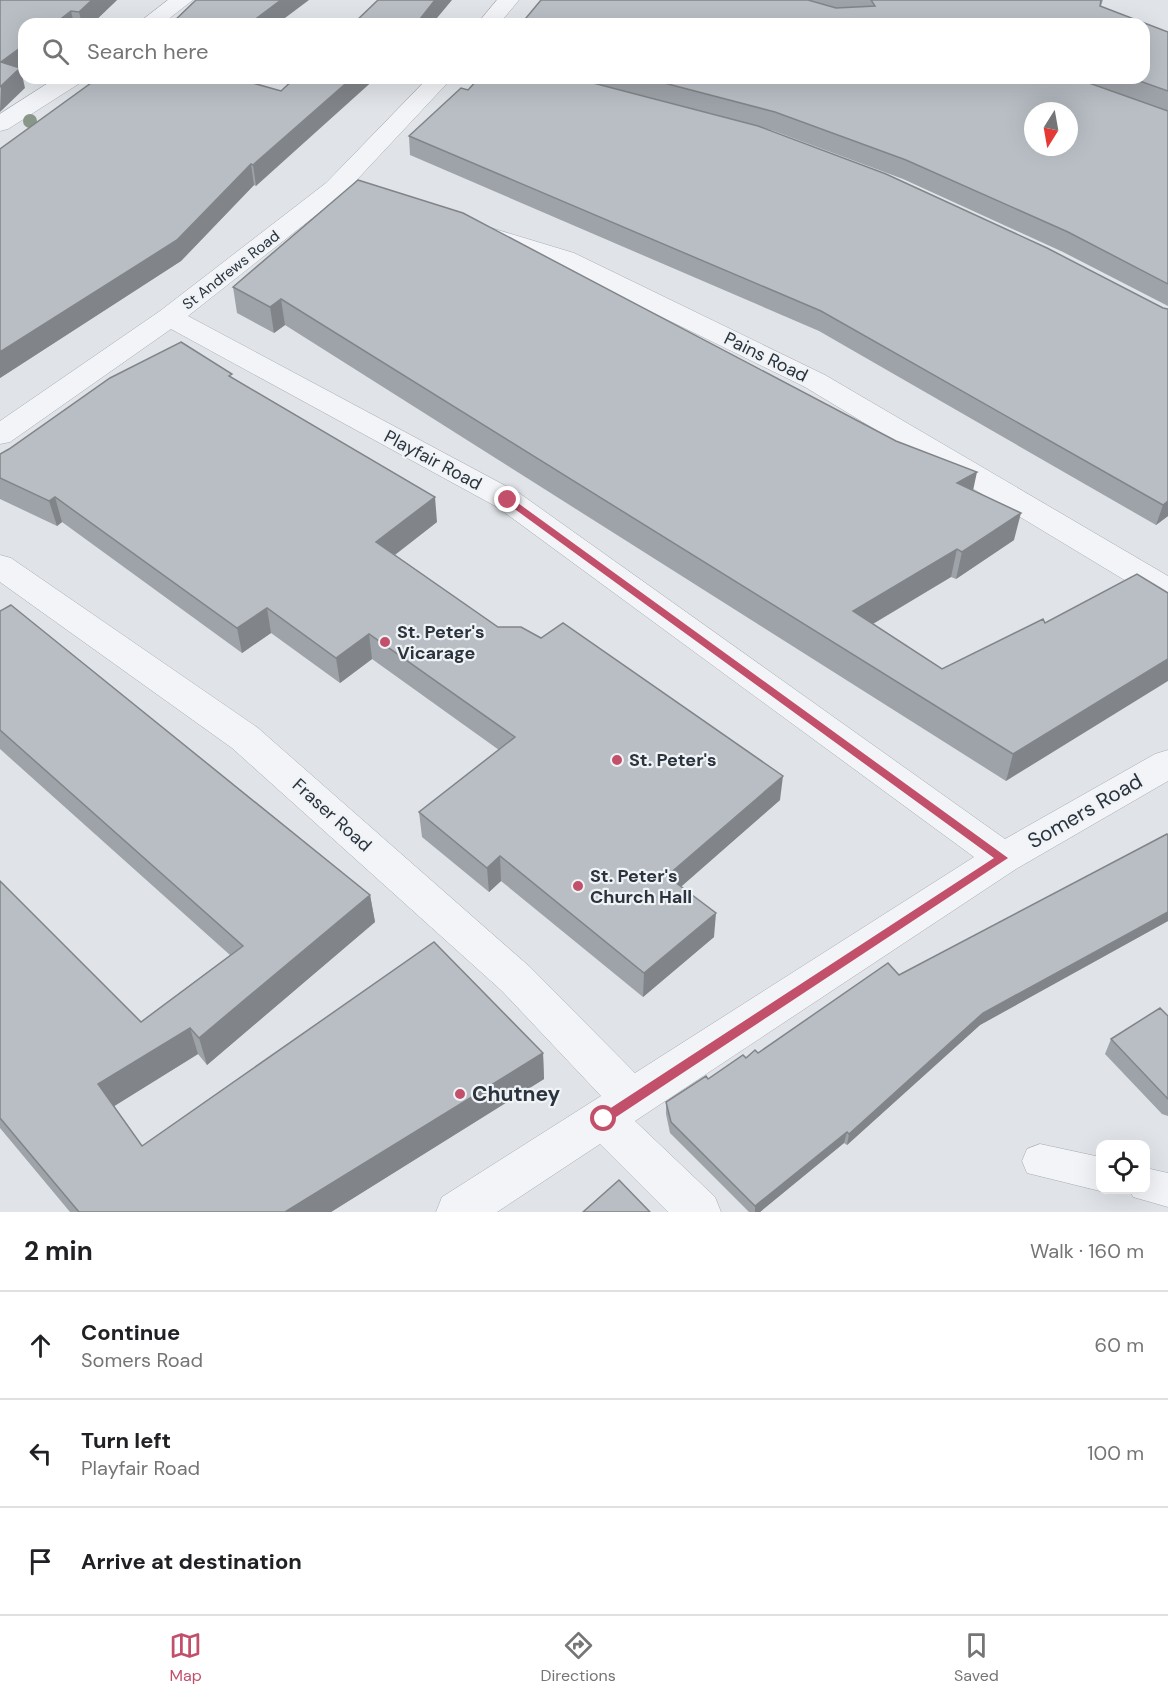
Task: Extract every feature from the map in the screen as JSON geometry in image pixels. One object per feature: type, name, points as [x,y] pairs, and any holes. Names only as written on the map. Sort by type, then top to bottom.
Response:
[{"type":"street","points":[[156,18],[182,0]]},
{"type":"street","points":[[493,18],[508,0]]},
{"type":"street","points":[[0,124],[63,84]]},
{"type":"street","name":"St Andrews Road","points":[[0,435],[170,317],[335,188],[435,84]]},
{"type":"street","points":[[335,188],[411,212]]},
{"type":"street","name":"Pains Road","points":[[466,229],[565,259],[815,381],[1168,591]]},
{"type":"street","name":"Playfair Road","points":[[170,317],[508,500],[1003,858]]},
{"type":"street","name":"Fraser Road","points":[[0,566],[245,738],[516,979],[699,1212]]},
{"type":"street","name":"Somers Road","points":[[458,1212],[1003,858],[1168,764]]},
{"type":"lane","points":[[1040,1161],[1096,1173]]},
{"type":"lane","points":[[1150,1186],[1168,1190]]},
{"type":"building","points":[[0,0],[92,0],[79,12],[71,11],[62,18],[18,18],[18,49],[1,62],[18,67],[18,70],[0,87]]},
{"type":"building","points":[[196,0],[281,0],[257,18],[177,18]]},
{"type":"building","points":[[378,0],[435,0],[421,18],[359,18]]},
{"type":"building","points":[[541,0],[808,0],[836,8],[875,6],[871,0],[1101,0],[1100,6],[1131,18],[526,18]]},
{"type":"building","points":[[1150,25],[1168,32],[1168,91],[1148,84],[1150,84]]},
{"type":"building","points":[[90,84],[256,84],[281,91],[289,84],[345,84],[253,165],[251,164],[177,240],[0,352],[0,149]]},
{"type":"building","points":[[474,84],[597,84],[758,126],[886,174],[1047,248],[1168,309],[1168,501],[1163,505],[821,311],[409,136],[461,88],[468,90]]},
{"type":"building","points":[[668,84],[1092,84],[1168,111],[1168,284],[1068,232],[906,160],[775,112]]},
{"type":"building","points":[[358,180],[463,213],[896,441],[977,472],[957,483],[1021,513],[962,552],[957,549],[853,611],[942,669],[1043,619],[1045,623],[1137,574],[1168,593],[1168,659],[1013,754],[281,299],[270,307],[233,287]]},
{"type":"building","points":[[181,342],[232,374],[229,376],[435,497],[376,542],[498,627],[521,627],[541,638],[563,623],[783,776],[667,876],[716,913],[644,973],[500,856],[487,868],[419,812],[515,737],[369,634],[336,658],[267,608],[237,628],[55,497],[49,501],[0,478],[0,454],[110,378]]},
{"type":"building","points":[[11,605],[370,895],[199,1038],[190,1028],[98,1084],[142,1146],[434,942],[543,1053],[285,1212],[79,1212],[0,1118],[0,881],[141,1022],[243,946],[0,730],[0,611]]},
{"type":"building","points":[[1167,834],[1168,912],[983,1013],[849,1134],[847,1132],[755,1206],[671,1122],[666,1102],[706,1076],[708,1079],[743,1055],[746,1058],[755,1050],[758,1053],[888,963],[899,975]]},
{"type":"building","points":[[1160,1008],[1168,1016],[1168,1099],[1111,1039]]},
{"type":"building","points":[[619,1180],[650,1212],[583,1212]]},
{"type":"place","name":"St. Peter's Vicarage","points":[[385,642]]},
{"type":"place","name":"St. Peter's","points":[[617,760]]},
{"type":"place","name":"St. Peter's Church Hall","points":[[578,886]]},
{"type":"place","name":"Chutney","points":[[460,1094]]},
{"type":"route","points":[[508,500],[1003,858],[604,1119]]}]
